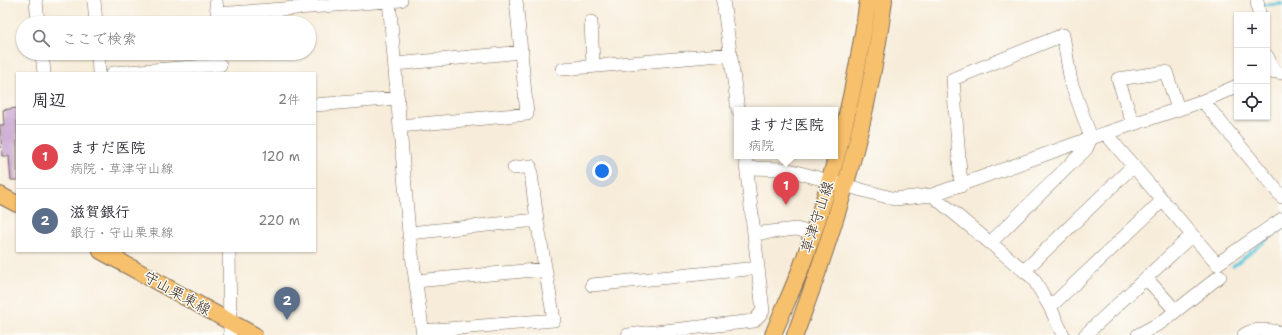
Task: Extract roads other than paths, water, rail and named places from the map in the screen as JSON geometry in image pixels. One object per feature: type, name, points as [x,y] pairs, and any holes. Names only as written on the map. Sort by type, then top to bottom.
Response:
[{"type":"main road","name":"草津守山線","points":[[838,144],[852,86],[868,0]]},
{"type":"main road","name":"草津守山線","points":[[795,335],[846,186],[870,88],[884,0]]},
{"type":"main road","name":"草津守山線","points":[[773,335],[802,265],[829,181],[834,159]]},
{"type":"main road","points":[[0,195],[16,203]]},
{"type":"main road","name":"守山栗東線","points":[[103,252],[231,329],[254,335]]},
{"type":"street","points":[[36,0],[37,16]]},
{"type":"street","points":[[94,0],[95,16]]},
{"type":"street","points":[[216,0],[218,16]]},
{"type":"street","points":[[237,16],[393,0],[395,64],[409,233],[423,333],[554,320],[537,220],[530,166],[514,168]]},
{"type":"street","points":[[400,126],[527,114],[516,0]]},
{"type":"street","points":[[723,0],[738,107]]},
{"type":"street","points":[[1257,0],[1259,12]]},
{"type":"street","points":[[591,22],[593,65]]},
{"type":"street","points":[[961,186],[953,78],[1063,35],[1071,82],[1091,138],[1086,149],[990,243]]},
{"type":"street","points":[[395,64],[522,52]]},
{"type":"street","points":[[563,69],[593,65],[731,54]]},
{"type":"street","points":[[43,60],[44,72]]},
{"type":"street","points":[[98,60],[99,72]]},
{"type":"street","points":[[125,72],[220,64]]},
{"type":"street","points":[[1133,124],[1118,79],[1166,72],[1178,109]]},
{"type":"street","points":[[628,335],[754,321],[763,310],[746,162],[785,169],[895,199],[932,195],[961,186],[1091,138],[1203,101],[1234,87]]},
{"type":"street","points":[[316,105],[398,98]]},
{"type":"street","points":[[1203,101],[1282,197]]},
{"type":"street","points":[[1106,134],[1217,264],[1282,218]]},
{"type":"street","points":[[1024,271],[1133,166]]},
{"type":"street","points":[[932,195],[1024,271],[1039,287],[1063,335]]},
{"type":"street","points":[[1050,307],[1163,200]]},
{"type":"street","points":[[409,233],[537,220]]},
{"type":"street","points":[[754,234],[796,228],[812,233]]},
{"type":"street","points":[[1085,335],[1192,235]]},
{"type":"street","points":[[229,252],[229,314],[231,329]]},
{"type":"street","points":[[592,285],[757,268]]},
{"type":"street","points":[[416,281],[546,270]]},
{"type":"street","points":[[1138,335],[1162,322],[1220,276]]},
{"type":"street","points":[[1146,278],[1176,310]]},
{"type":"street","points":[[1244,335],[1248,332],[1269,329],[1282,333]]},
{"type":"waterway","points":[[1261,5],[1282,4]]},
{"type":"waterway","points":[[1233,266],[1282,228]]},
{"type":"place","name":"ますだ医院","points":[[786,205]]},
{"type":"place","name":"滋賀銀行","points":[[287,320]]}]
